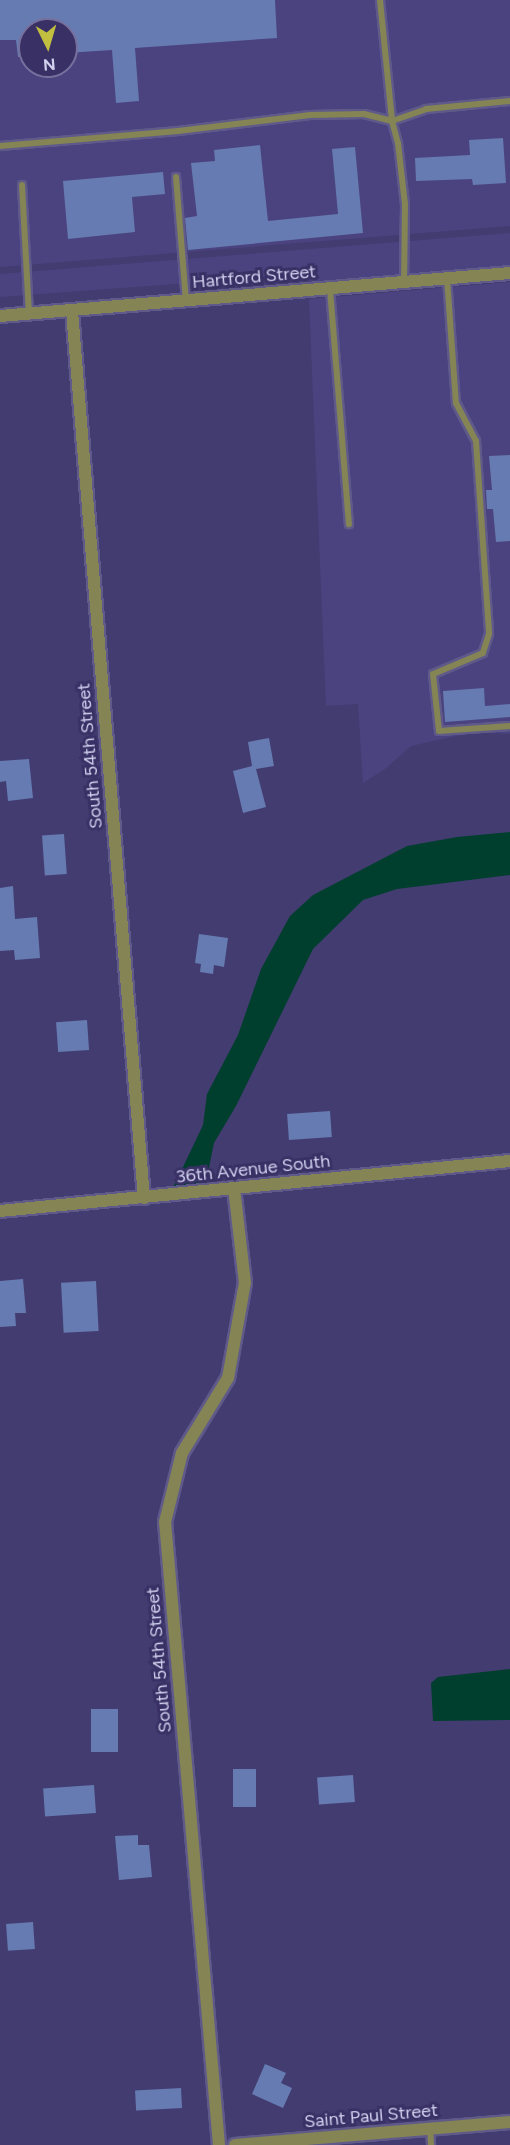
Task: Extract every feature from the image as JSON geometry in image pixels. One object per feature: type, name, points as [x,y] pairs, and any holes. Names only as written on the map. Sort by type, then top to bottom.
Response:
[{"type":"street","name":"Hartford Street","points":[[0,316],[510,273]]},
{"type":"street","name":"South 54th Street","points":[[72,311],[144,1198]]},
{"type":"street","name":"36th Avenue South","points":[[0,1211],[510,1161]]},
{"type":"street","name":"South 54th Street","points":[[219,2145],[165,1522],[183,1453],[228,1378],[245,1283],[234,1188]]},
{"type":"street","name":"Saint Paul Street","points":[[235,2145],[510,2122]]},
{"type":"lane","points":[[380,0],[392,121],[398,142],[405,204],[404,282]]},
{"type":"lane","points":[[0,146],[178,131],[309,115],[364,114],[392,121],[426,109],[510,101]]},
{"type":"lane","points":[[176,177],[186,301]]},
{"type":"lane","points":[[22,184],[29,314]]},
{"type":"lane","points":[[447,278],[456,403],[476,441],[489,634],[483,654],[433,674],[439,731],[510,726]]},
{"type":"lane","points":[[330,289],[349,524]]},
{"type":"lane","points":[[430,2129],[431,2145]]},
{"type":"shaded area","points":[[0,0],[510,0],[510,226],[0,267]]},
{"type":"shaded area","points":[[510,233],[510,265],[309,282],[308,274],[0,297],[0,274]]},
{"type":"shaded area","points":[[510,282],[510,734],[474,732],[411,746],[385,769],[363,783],[358,704],[326,706],[309,299]]},
{"type":"shaded area","points":[[510,832],[510,875],[397,889],[363,900],[313,949],[236,1106],[214,1143],[205,1187],[173,1188],[203,1125],[207,1094],[238,1035],[261,969],[290,916],[313,895],[407,846],[457,837]]},
{"type":"shaded area","points":[[510,1669],[510,1720],[433,1721],[431,1683],[438,1677]]},
{"type":"building","points":[[0,0],[275,0],[277,38],[135,48],[139,101],[116,103],[112,50],[78,52],[78,18],[18,18],[18,57],[16,40],[0,40]]},
{"type":"building","points":[[503,138],[506,183],[473,185],[472,179],[416,181],[415,158],[470,155],[469,140]]},
{"type":"building","points":[[260,145],[268,221],[338,214],[332,149],[355,147],[363,233],[188,250],[185,218],[197,216],[191,163],[215,161],[214,150]]},
{"type":"building","points":[[163,172],[165,194],[132,197],[135,232],[68,239],[63,181]]},
{"type":"building","points":[[510,455],[510,541],[496,542],[493,509],[487,509],[486,490],[492,490],[489,456]]},
{"type":"building","points":[[484,688],[485,706],[510,704],[510,717],[445,722],[443,691]]},
{"type":"building","points":[[269,738],[274,766],[256,769],[266,807],[243,813],[233,771],[252,766],[248,742]]},
{"type":"building","points":[[29,759],[33,798],[8,801],[6,781],[0,782],[0,761]]},
{"type":"building","points":[[64,834],[67,874],[45,875],[42,836]]},
{"type":"building","points":[[13,886],[15,919],[37,917],[40,958],[15,960],[14,950],[0,951],[0,888]]},
{"type":"building","points":[[199,934],[228,938],[224,967],[214,965],[213,974],[200,972],[201,964],[195,963]]},
{"type":"building","points":[[87,1020],[89,1050],[58,1052],[56,1022]]},
{"type":"building","points":[[330,1111],[332,1137],[289,1140],[287,1114]]},
{"type":"building","points":[[23,1279],[26,1313],[15,1313],[16,1326],[0,1327],[0,1281]]},
{"type":"building","points":[[96,1281],[99,1331],[64,1333],[61,1283]]},
{"type":"building","points":[[91,1709],[118,1709],[118,1752],[91,1752]]},
{"type":"building","points":[[233,1769],[256,1769],[256,1807],[233,1807]]},
{"type":"building","points":[[353,1775],[355,1802],[319,1804],[317,1778]]},
{"type":"building","points":[[94,1785],[96,1813],[45,1816],[43,1789]]},
{"type":"building","points":[[138,1835],[138,1845],[149,1845],[152,1877],[119,1880],[115,1836]]},
{"type":"building","points":[[33,1922],[35,1949],[8,1951],[6,1924]]},
{"type":"building","points":[[265,2064],[286,2073],[281,2083],[292,2088],[283,2108],[252,2094]]},
{"type":"building","points":[[181,2088],[182,2108],[136,2110],[135,2090]]}]
